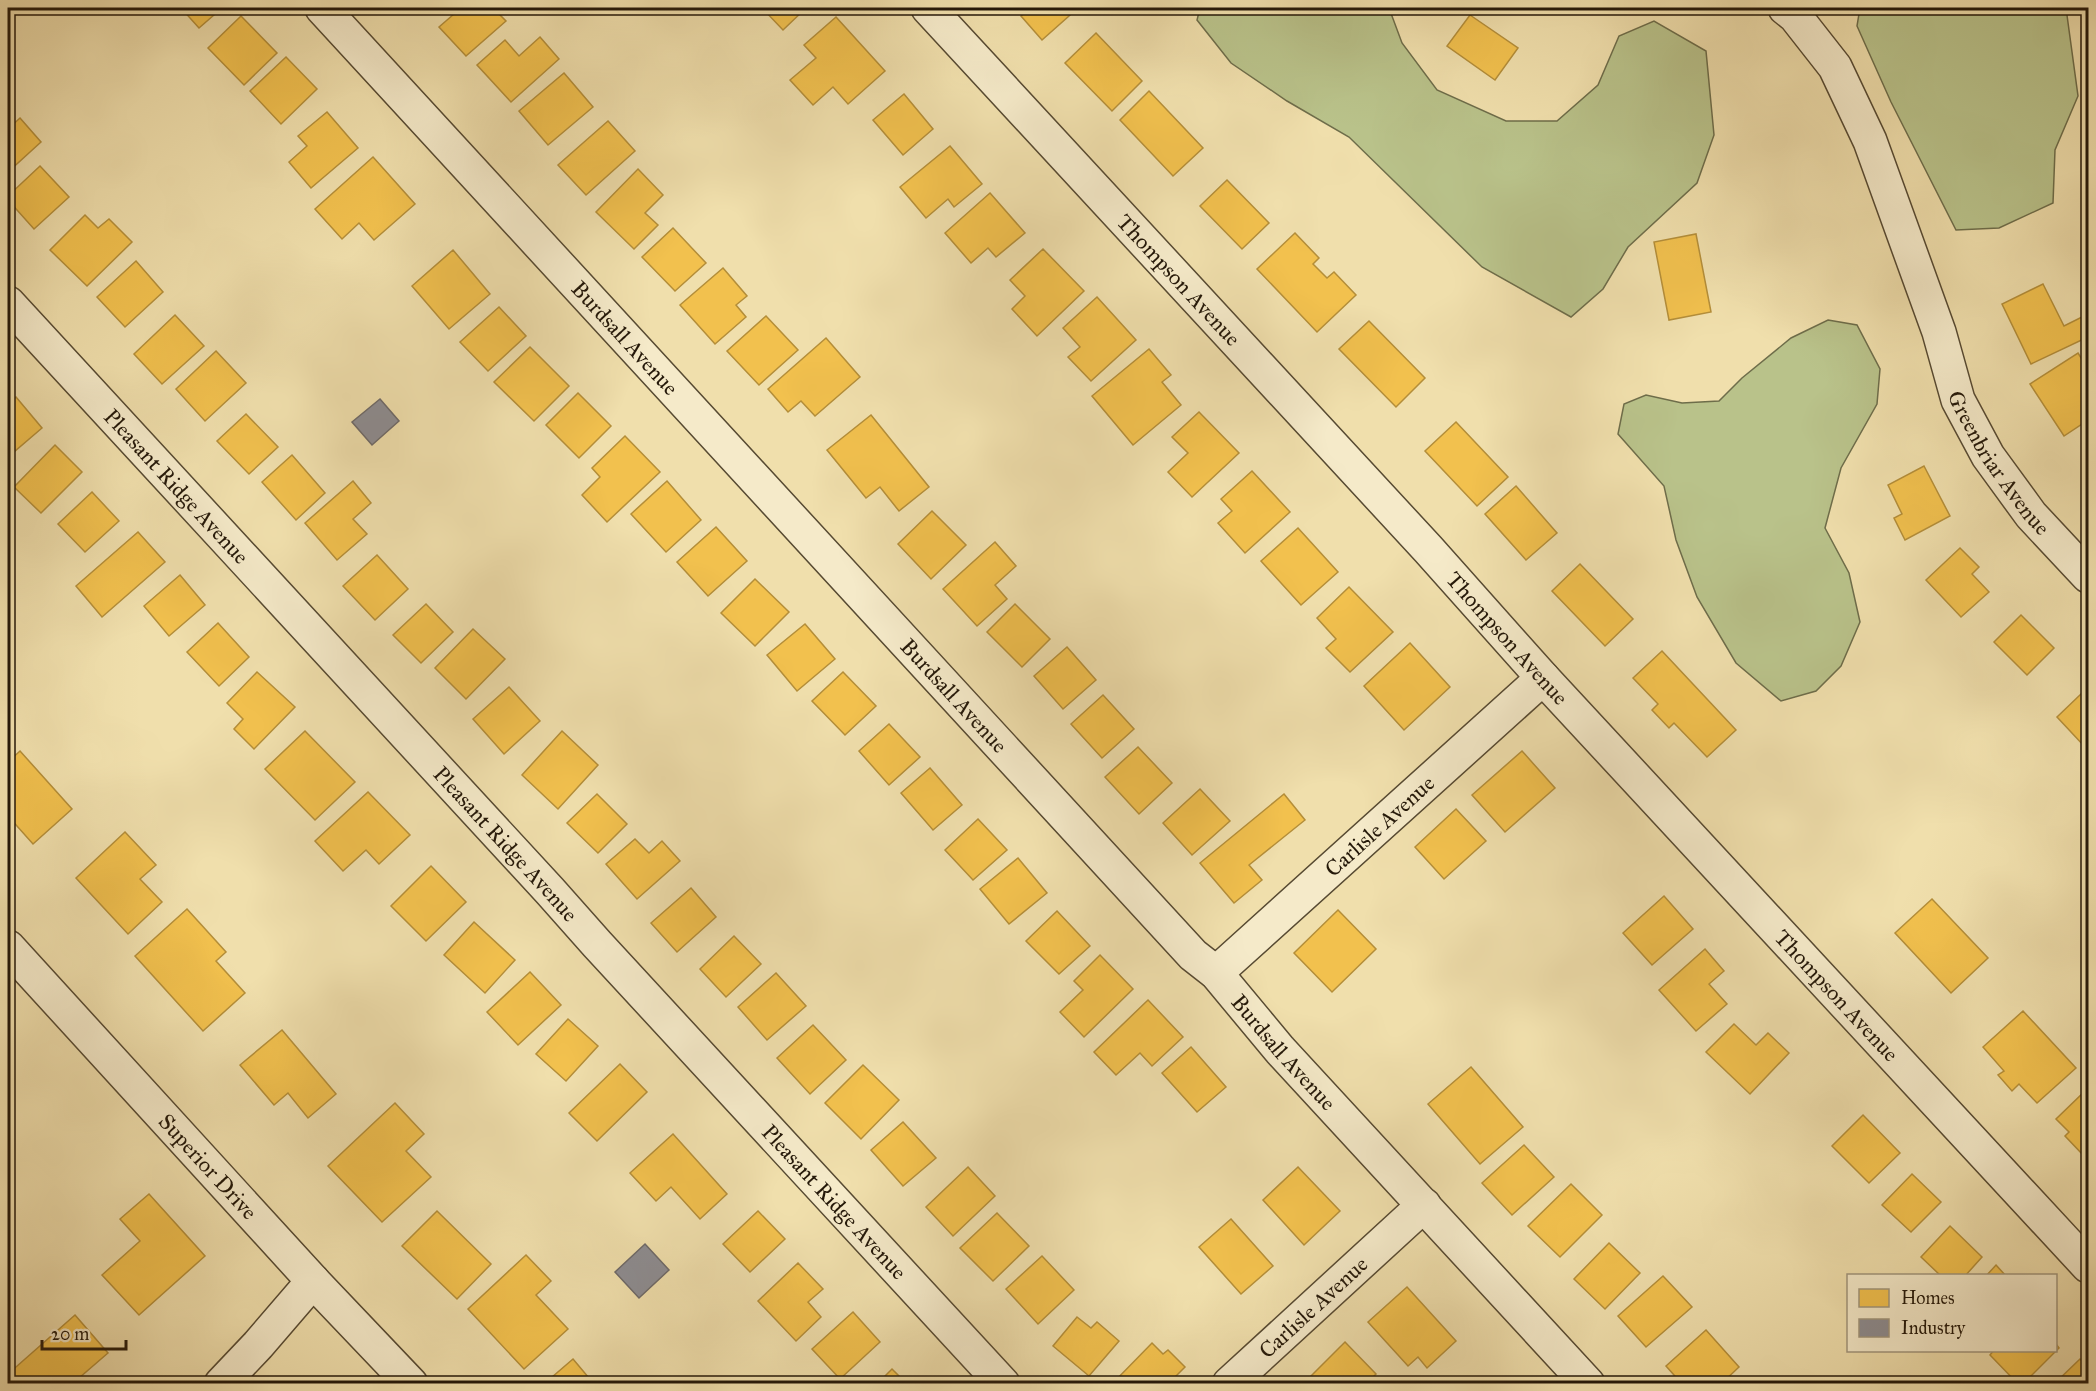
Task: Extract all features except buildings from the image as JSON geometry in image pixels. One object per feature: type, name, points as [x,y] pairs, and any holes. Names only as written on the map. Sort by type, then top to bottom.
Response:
[{"type":"street","name":"Burdsall Avenue","points":[[322,8],[1185,946],[1216,973],[1280,1050],[1588,1383]]},
{"type":"street","name":"Thompson Avenue","points":[[928,8],[1420,540],[1543,678],[2088,1266]]},
{"type":"street","name":"Greenbriar Avenue","points":[[1785,8],[1795,16],[1835,67],[1865,130],[1939,332],[1958,400],[1988,456],[2031,515],[2088,576]]},
{"type":"street","name":"Pleasant Ridge Avenue","points":[[8,303],[1003,1383]]},
{"type":"street","name":"Carlisle Avenue","points":[[1216,973],[1543,678]]},
{"type":"street","name":"Superior Drive","points":[[10,954],[313,1281],[411,1383]]},
{"type":"street","name":"Carlisle Avenue","points":[[1228,1383],[1424,1205]]},
{"type":"street","points":[[220,1383],[258,1345],[313,1281]]},
{"type":"green space","points":[[1200,8],[1389,8],[1402,43],[1437,90],[1506,121],[1557,121],[1598,85],[1619,36],[1654,21],[1706,51],[1714,135],[1697,183],[1628,247],[1603,289],[1571,317],[1482,267],[1349,137],[1287,101],[1231,63],[1197,20]]},
{"type":"green space","points":[[1860,8],[2066,8],[2078,96],[2055,150],[2053,203],[1999,228],[1956,230],[1891,102],[1857,26]]},
{"type":"green space","points":[[1828,320],[1857,325],[1880,369],[1877,404],[1841,468],[1825,528],[1849,573],[1860,622],[1841,666],[1816,691],[1781,701],[1736,663],[1697,597],[1676,540],[1664,486],[1618,434],[1624,404],[1646,395],[1682,403],[1719,401],[1742,378],[1791,338]]}]
